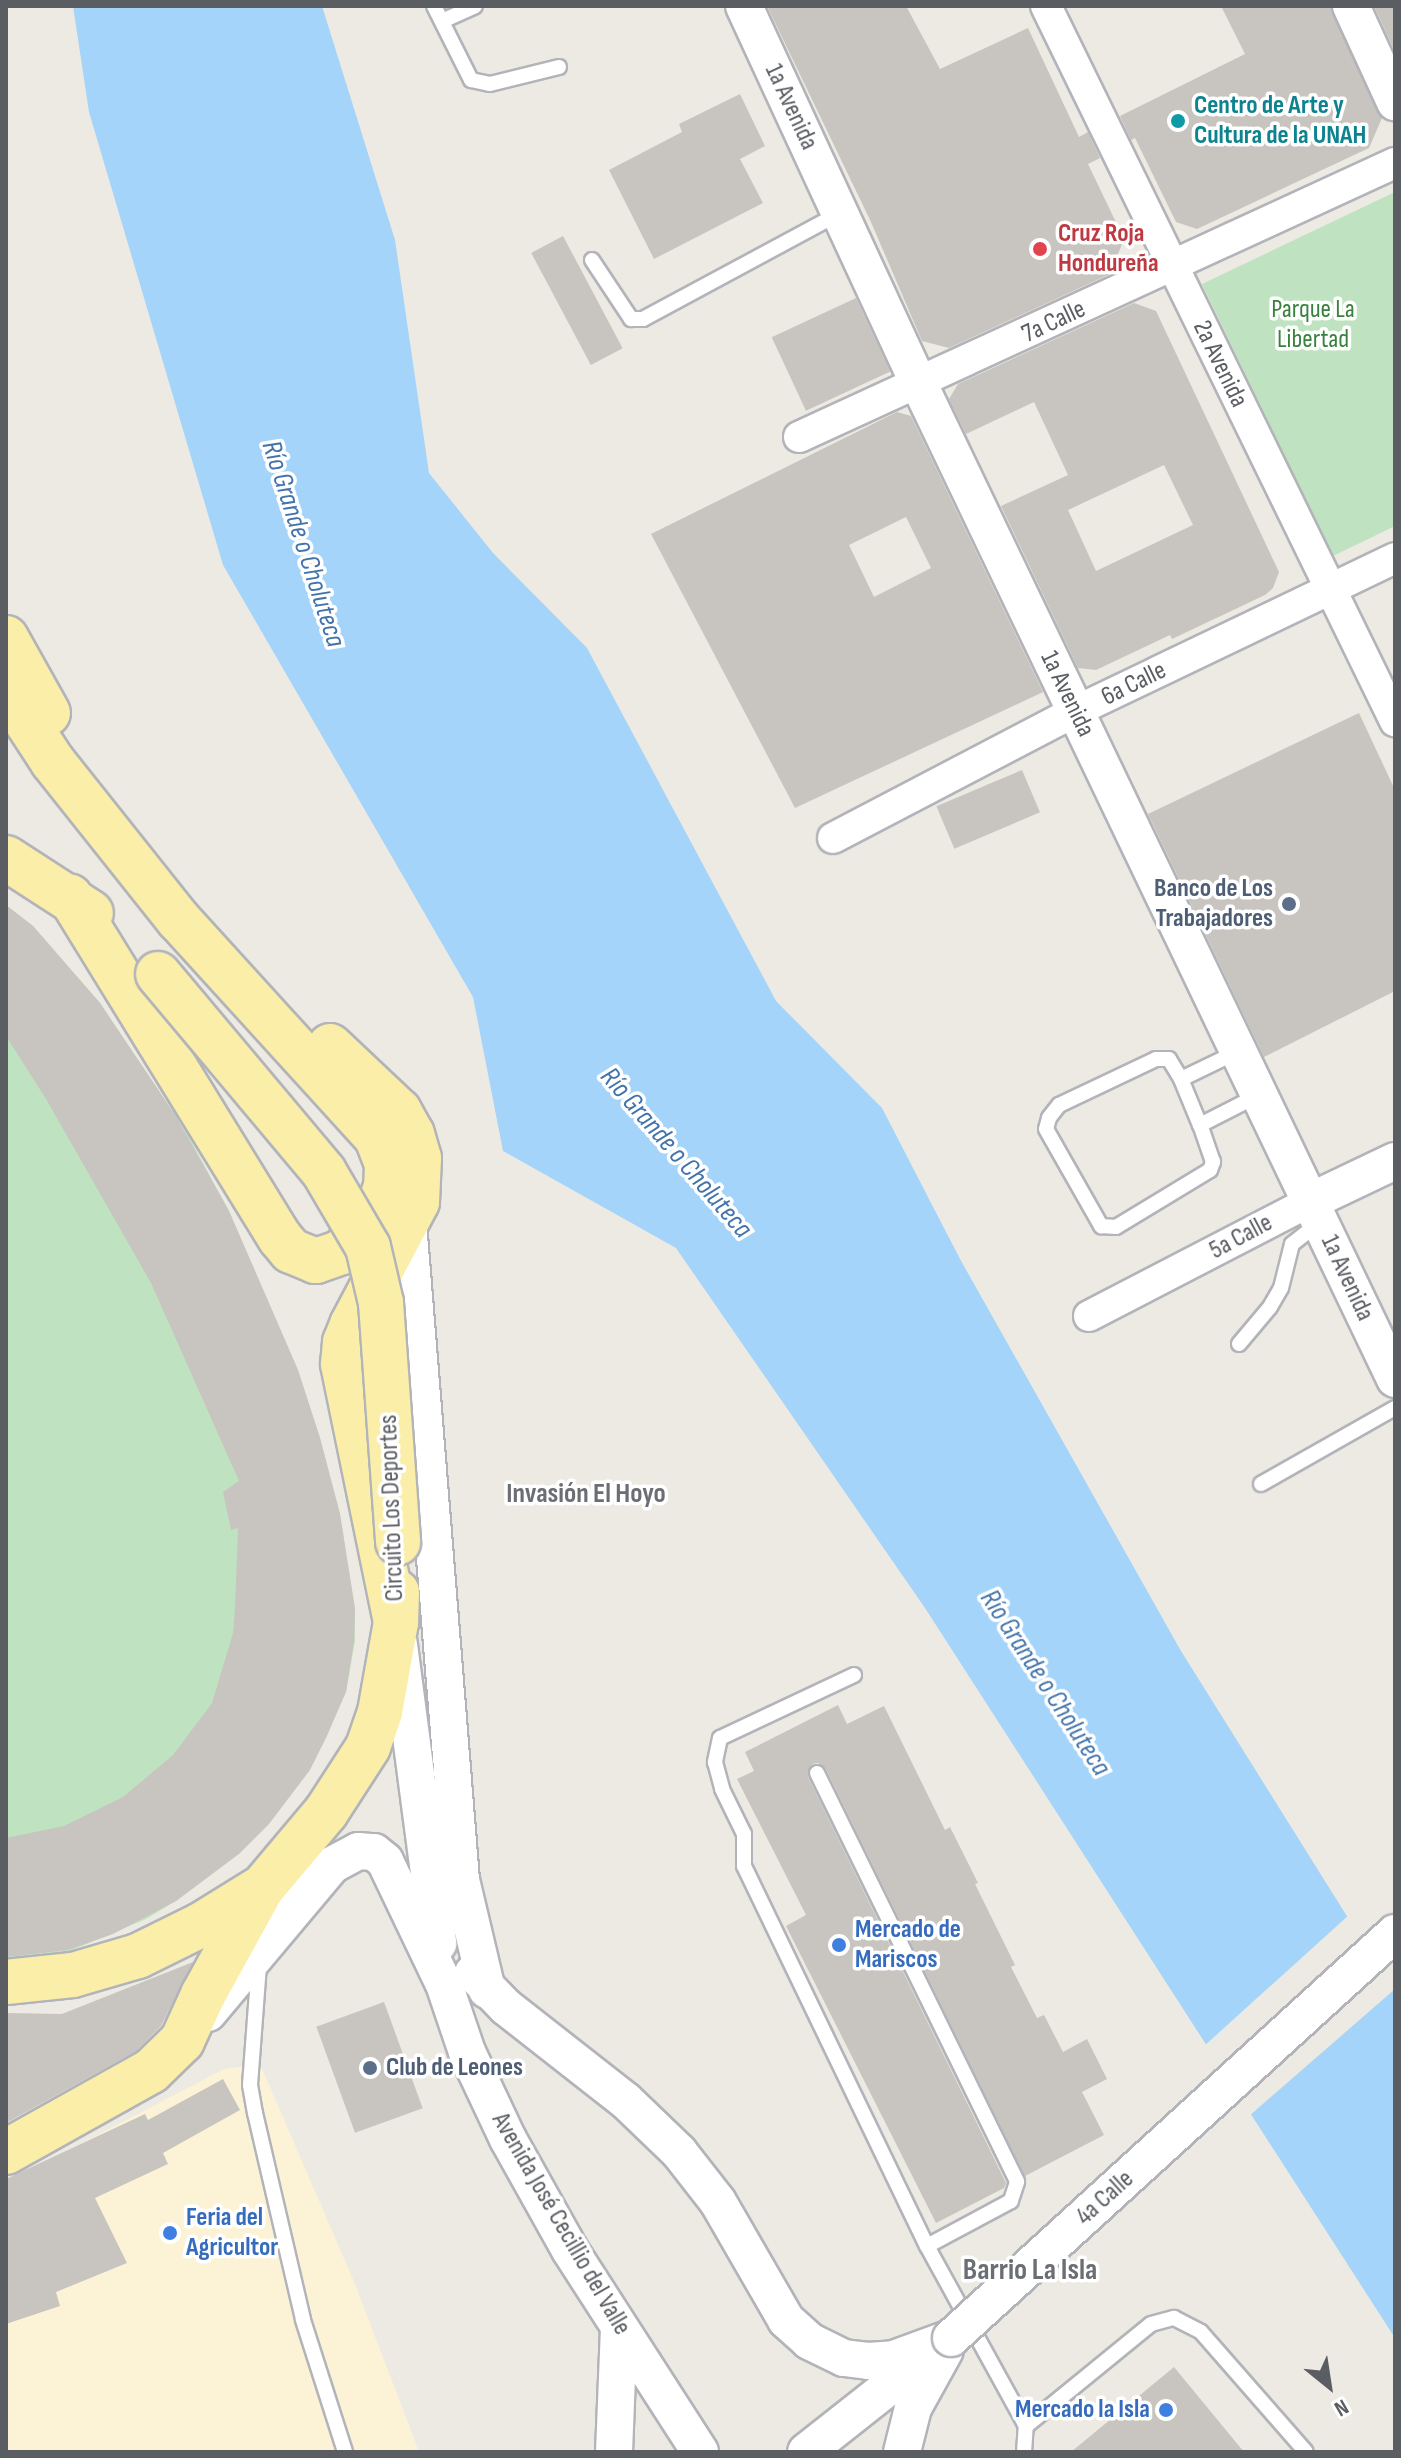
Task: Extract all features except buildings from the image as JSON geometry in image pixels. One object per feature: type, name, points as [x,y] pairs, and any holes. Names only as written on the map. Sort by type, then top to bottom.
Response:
[{"type":"main road","points":[[6,638],[36,695],[74,752],[196,900],[327,1043],[399,1111],[412,1134],[419,1158],[417,1202],[352,1325],[345,1342],[343,1364],[396,1622]]},
{"type":"main road","points":[[6,690],[53,762],[178,919],[377,1138],[387,1164],[386,1187],[377,1211],[342,1252],[316,1261],[291,1251],[280,1238],[70,896]]},
{"type":"main road","name":"Circuito Los Deportes","points":[[6,858],[70,896],[123,939],[158,974],[324,1172],[368,1247],[381,1303],[398,1542],[396,1622],[380,1712],[368,1747],[334,1800],[262,1888],[203,1995],[182,2041],[151,2071],[6,2152]]},
{"type":"main road","points":[[6,1982],[73,1975],[138,1956],[201,1925],[262,1888]]},
{"type":"street","name":"1a Avenida","points":[[744,6],[919,384],[1395,1379]]},
{"type":"street","name":"2a Avenida","points":[[1046,6],[1395,721]]},
{"type":"street","points":[[1351,6],[1395,102]]},
{"type":"street","name":"7a Calle","points":[[799,437],[1395,163]]},
{"type":"street","name":"6a Calle","points":[[833,838],[1076,711],[1395,558]]},
{"type":"street","name":"5a Calle","points":[[1089,1316],[1316,1211],[1395,1161]]},
{"type":"street","points":[[408,1223],[461,1880],[474,1949],[496,1999]]},
{"type":"street","name":"Avenida José Cecillio del Valle","points":[[396,1622],[444,1984]]},
{"type":"street","name":"Avenida José Cecillio del Valle","points":[[182,2041],[332,1865],[358,1851],[374,1852],[394,1874],[444,1984],[467,2052],[508,2139],[570,2250],[700,2452]]},
{"type":"street","points":[[435,1923],[496,1999],[626,2101],[679,2152],[718,2202],[778,2308],[809,2341],[844,2358],[868,2361],[894,2359],[951,2338]]},
{"type":"street","name":"4a Calle","points":[[806,2452],[951,2338],[1395,1933]]},
{"type":"street","points":[[614,2452],[619,2327]]},
{"type":"street","points":[[902,2452],[913,2408],[951,2338]]},
{"type":"lane","points":[[434,6],[471,80],[490,84],[559,67]]},
{"type":"lane","points":[[442,21],[475,6]]},
{"type":"lane","points":[[592,260],[631,319],[643,319],[840,213]]},
{"type":"lane","points":[[1181,1079],[1239,1051]]},
{"type":"lane","points":[[1156,1059],[1169,1059],[1200,1125],[1213,1162],[1210,1170],[1116,1227],[1101,1226],[1046,1129],[1049,1118],[1059,1105],[1156,1059]]},
{"type":"lane","points":[[1200,1125],[1260,1094]]},
{"type":"lane","points":[[1239,1344],[1270,1307],[1281,1288],[1292,1244],[1316,1211]]},
{"type":"lane","points":[[1261,1484],[1395,1408]]},
{"type":"lane","points":[[854,1675],[720,1738],[715,1762],[722,1789],[744,1834],[744,1866],[927,2246],[1026,2426],[1024,2452]]},
{"type":"lane","points":[[817,1773],[1017,2182],[1011,2201],[927,2246]]},
{"type":"lane","points":[[260,1950],[250,2085],[303,2320],[345,2452]]},
{"type":"lane","points":[[1026,2426],[1151,2324],[1174,2318],[1201,2332],[1306,2452]]},
{"type":"shaded area","name":"Feria del Agricultor","points":[[260,2064],[355,2284],[419,2452],[6,2452],[6,2183],[224,2069]]},
{"type":"green space","name":"Parque La Libertad","points":[[1395,192],[1395,526],[1333,556],[1202,284]]},
{"type":"green space","points":[[6,905],[33,926],[100,1003],[189,1137],[229,1211],[298,1370],[320,1438],[340,1514],[355,1609],[355,1641],[346,1692],[240,1853],[176,1901],[146,1919],[70,1951],[6,1963]]},
{"type":"water","name":"Río Grande o Choluteca","points":[[73,6],[322,6],[395,240],[429,473],[493,553],[587,648],[776,1001],[882,1108],[960,1259],[1181,1651],[1395,1993],[1395,2338],[925,1608],[676,1248],[503,1151],[473,997],[223,565],[89,112]]},
{"type":"pier","points":[[1350,1914],[1395,1989],[1248,2117],[1203,2047]]},
{"type":"place","name":"Centro de Arte y Cultura de la UNAH","points":[[1178,121]]},
{"type":"place","name":"Cruz Roja Hondureña","points":[[1040,249]]},
{"type":"place","name":"Banco de Los Trabajadores","points":[[1289,904]]},
{"type":"place","name":"Mercado de Mariscos","points":[[839,1945]]},
{"type":"place","name":"Club de Leones","points":[[370,2068]]},
{"type":"place","name":"Feria del Agricultor","points":[[170,2233]]},
{"type":"place","name":"Mercado la Isla","points":[[1166,2410]]},
{"type":"district","name":"Invasión El Hoyo","points":[[586,1494]]},
{"type":"district","name":"Barrio La Isla","points":[[1030,2270]]}]
